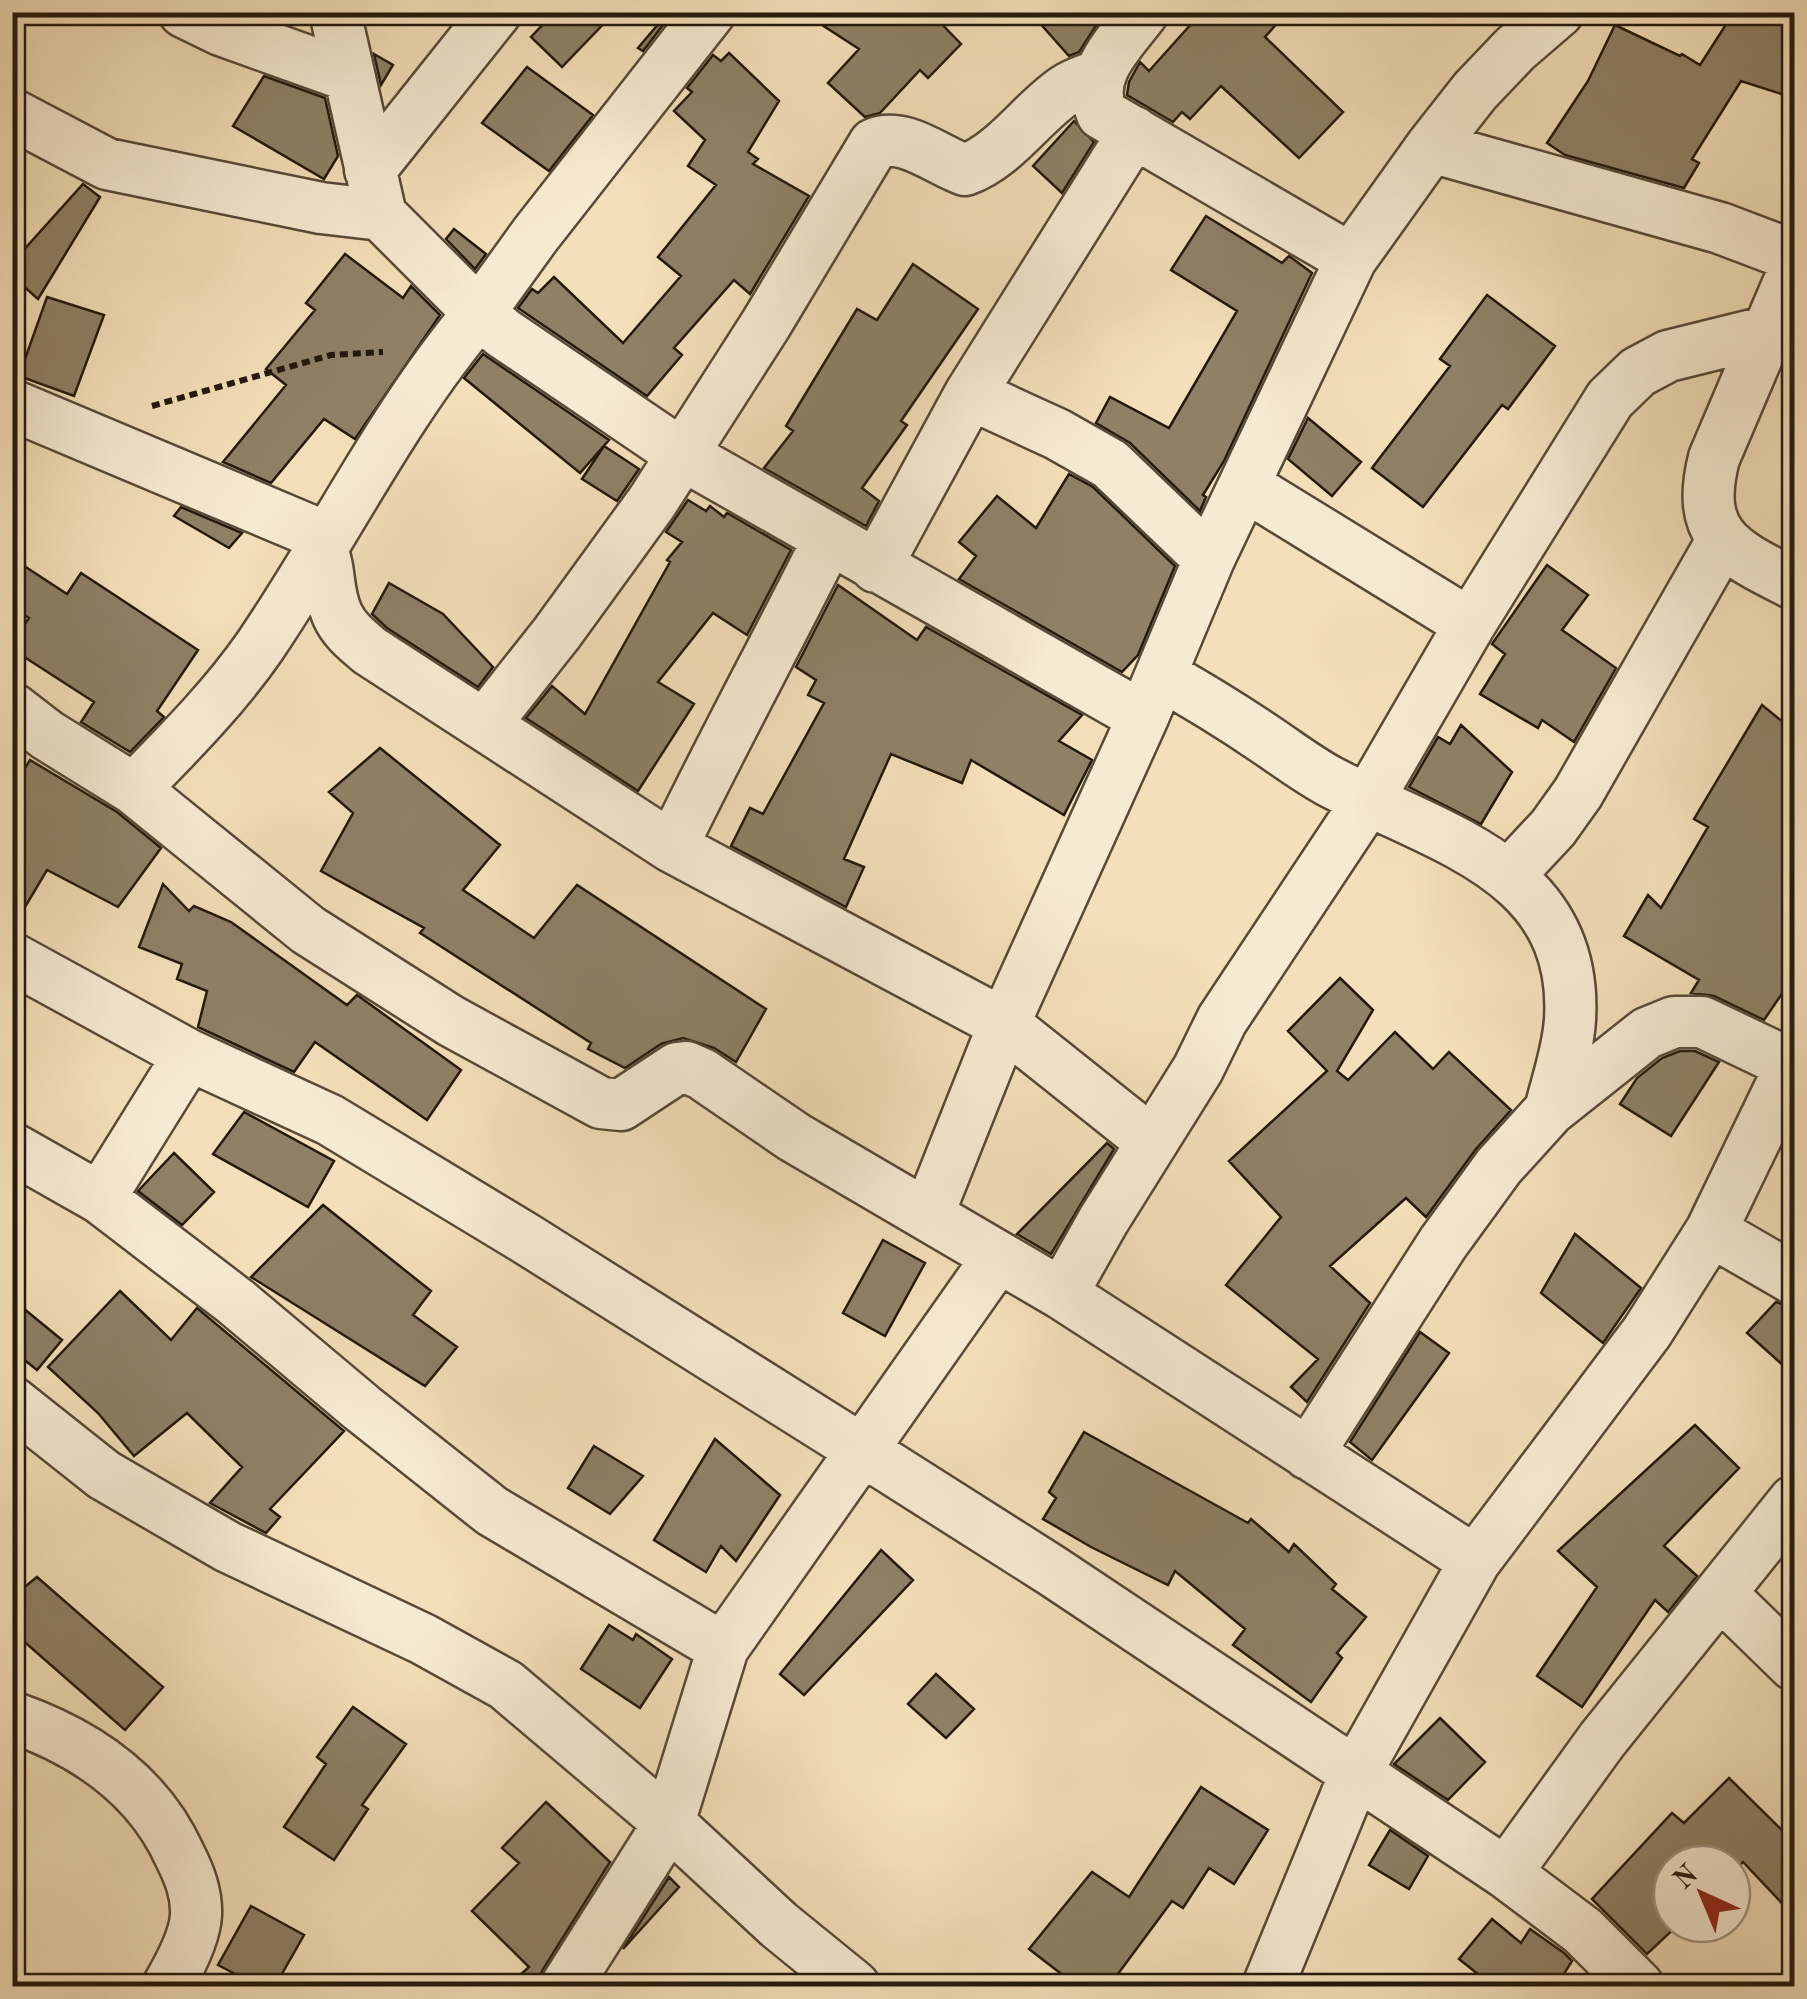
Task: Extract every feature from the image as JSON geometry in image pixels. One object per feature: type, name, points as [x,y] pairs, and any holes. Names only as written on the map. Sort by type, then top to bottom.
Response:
[{"type":"street","points":[[184,12],[221,30],[349,76]]},
{"type":"street","points":[[336,12],[376,192],[464,331],[876,567],[1152,696],[1220,709],[1326,779],[1510,874],[1539,904],[1555,932],[1570,985],[1565,1050],[1550,1110]]},
{"type":"street","points":[[12,114],[107,164],[321,208],[376,192],[496,12]]},
{"type":"street","points":[[134,789],[199,722],[258,649],[417,392],[710,12]]},
{"type":"street","points":[[928,1215],[1004,1024],[1210,559],[1352,259],[1431,147],[1488,76],[1558,12]]},
{"type":"street","points":[[1137,15],[1097,76],[1095,99],[1102,114],[1352,259]]},
{"type":"street","points":[[485,724],[610,561],[683,455],[874,144],[885,139],[900,140],[965,170],[1011,138],[1070,86],[1097,76]]},
{"type":"street","points":[[876,567],[970,394],[1134,132]]},
{"type":"street","points":[[1431,147],[1720,228],[1794,256]]},
{"type":"street","points":[[1794,270],[1714,458],[1706,488],[1709,518],[1722,541],[1794,584]]},
{"type":"street","points":[[1062,1294],[1198,1069],[1222,1020],[1368,800],[1470,624],[1610,399],[1638,372],[1668,356],[1769,331]]},
{"type":"street","points":[[970,394],[1057,434],[1110,464],[1210,559]]},
{"type":"street","points":[[12,404],[308,530],[324,548],[336,613],[348,632],[370,651],[672,847],[1004,1024],[1152,1142]]},
{"type":"street","points":[[1244,485],[1470,624]]},
{"type":"street","points":[[672,847],[725,736],[828,540]]},
{"type":"street","points":[[1510,874],[1553,828],[1578,793],[1722,541]]},
{"type":"street","points":[[12,708],[47,735],[134,789],[308,930],[451,1022],[601,1102],[621,1105],[668,1072],[686,1067],[794,1137],[1062,1294],[1475,1561]]},
{"type":"street","points":[[12,958],[189,1055],[330,1120],[526,1238],[862,1450],[1068,1581],[1506,1873],[1583,1931],[1638,1986]]},
{"type":"street","points":[[1268,1986],[1356,1774],[1475,1561],[1646,1332],[1711,1231],[1793,1062],[1702,1022],[1674,1022],[1647,1033],[1550,1110],[1499,1166],[1443,1243],[1308,1454]]},
{"type":"street","points":[[100,1198],[189,1055]]},
{"type":"street","points":[[12,1148],[100,1198],[236,1302],[492,1511],[723,1648]]},
{"type":"street","points":[[1711,1231],[1794,1279]]},
{"type":"street","points":[[566,1986],[668,1823],[723,1648],[998,1257]]},
{"type":"street","points":[[12,1402],[104,1475],[228,1547],[423,1639],[506,1685],[668,1823],[779,1926],[854,1986]]},
{"type":"street","points":[[1506,1873],[1602,1740],[1794,1500]]},
{"type":"street","points":[[1720,1593],[1794,1666]]},
{"type":"street","points":[[12,1717],[58,1735],[118,1774],[140,1794],[172,1839],[192,1881],[196,1917],[168,1986]]},
{"type":"path","points":[[74,428],[330,355],[464,331]]},
{"type":"building","points":[[555,12],[615,12],[562,67],[531,37]]},
{"type":"building","points":[[802,12],[930,12],[961,44],[928,78],[920,70],[880,113],[865,117],[828,83],[859,49]]},
{"type":"building","points":[[1030,12],[1096,12],[1101,18],[1079,52],[1069,56]]},
{"type":"building","points":[[1202,12],[1287,12],[1265,37],[1343,112],[1299,158],[1221,86],[1190,119],[1182,112],[1173,122],[1127,95],[1140,62],[1149,71]]},
{"type":"building","points":[[1734,12],[1794,12],[1794,98],[1741,81],[1692,159],[1699,163],[1684,188],[1565,155],[1547,143],[1588,81],[1615,25],[1700,65]]},
{"type":"building","points":[[666,15],[669,17],[643,51],[638,48]]},
{"type":"building","points":[[729,53],[779,101],[748,152],[758,159],[753,164],[809,196],[750,294],[734,280],[674,348],[682,355],[647,396],[518,308],[532,289],[538,293],[554,277],[623,343],[681,276],[658,257],[716,185],[688,166],[705,140],[674,111],[692,92],[687,88],[713,55],[721,61]]},
{"type":"building","points":[[374,54],[393,65],[381,85]]},
{"type":"building","points":[[527,67],[593,115],[549,171],[482,123]]},
{"type":"building","points":[[264,76],[325,98],[338,156],[324,179],[233,126]]},
{"type":"building","points":[[1074,121],[1094,142],[1062,193],[1033,166]]},
{"type":"building","points":[[83,184],[100,197],[38,299],[12,276],[12,263]]},
{"type":"building","points":[[1206,216],[1282,263],[1289,256],[1312,273],[1224,461],[1203,495],[1206,497],[1200,511],[1130,443],[1096,423],[1110,397],[1169,428],[1237,311],[1171,270]]},
{"type":"building","points":[[454,229],[486,254],[475,269],[446,239]]},
{"type":"building","points":[[345,254],[403,298],[411,286],[440,315],[355,439],[324,419],[271,483],[223,462],[286,385],[266,369],[315,310],[306,303]]},
{"type":"building","points":[[913,264],[978,309],[901,421],[907,425],[862,488],[879,501],[866,526],[764,468],[793,431],[786,426],[857,309],[877,320]]},
{"type":"building","points":[[1487,295],[1555,346],[1508,409],[1502,405],[1423,507],[1372,468],[1450,366],[1440,359]]},
{"type":"building","points":[[47,297],[104,315],[74,396],[19,376]]},
{"type":"building","points":[[483,354],[609,440],[580,473],[464,378]]},
{"type":"building","points":[[1308,418],[1361,462],[1332,496],[1288,459]]},
{"type":"building","points":[[604,446],[639,469],[617,501],[582,479]]},
{"type":"building","points":[[1069,474],[1093,487],[1175,566],[1138,655],[1122,672],[959,579],[976,556],[959,542],[997,496],[1036,528]]},
{"type":"building","points":[[688,500],[706,511],[710,506],[724,517],[727,513],[791,550],[747,635],[713,613],[658,682],[694,704],[638,791],[526,718],[552,686],[585,714],[670,562],[667,560],[682,542],[666,532]]},
{"type":"building","points":[[181,507],[242,533],[229,548],[174,516]]},
{"type":"building","points":[[12,558],[67,594],[81,573],[198,650],[157,711],[164,717],[130,752],[81,722],[94,702],[12,649],[29,618],[12,607]]},
{"type":"building","points":[[1547,565],[1588,595],[1562,630],[1616,668],[1574,742],[1542,720],[1538,728],[1480,694],[1505,654],[1492,644]]},
{"type":"building","points":[[389,583],[443,614],[493,667],[478,687],[387,628],[372,614]]},
{"type":"building","points":[[838,585],[917,640],[926,627],[1082,715],[1059,741],[1092,760],[1064,815],[971,760],[962,783],[891,754],[844,859],[864,867],[846,907],[731,846],[750,808],[763,814],[824,703],[808,695],[816,680],[796,667]]},
{"type":"building","points":[[1762,705],[1794,731],[1794,976],[1764,1020],[1714,996],[1691,993],[1699,980],[1624,936],[1648,895],[1661,908],[1708,827],[1694,819]]},
{"type":"building","points":[[1461,725],[1512,772],[1481,824],[1409,787],[1438,737],[1450,744]]},
{"type":"building","points":[[380,748],[500,845],[463,890],[534,938],[577,885],[766,1009],[736,1062],[714,1048],[683,1038],[661,1044],[625,1068],[588,1049],[591,1043],[420,933],[424,928],[321,871],[353,813],[329,792]]},
{"type":"building","points":[[30,760],[117,812],[161,848],[118,907],[47,870],[12,929],[12,790]]},
{"type":"building","points":[[163,884],[189,911],[194,906],[231,922],[347,1005],[357,995],[461,1070],[427,1120],[315,1042],[294,1072],[198,1027],[207,991],[177,979],[182,964],[139,947]]},
{"type":"building","points":[[1340,978],[1373,1010],[1337,1071],[1348,1080],[1395,1032],[1433,1069],[1449,1052],[1511,1110],[1476,1149],[1426,1217],[1406,1198],[1330,1266],[1370,1303],[1307,1402],[1291,1387],[1318,1359],[1226,1285],[1281,1217],[1229,1161],[1327,1071],[1288,1031]]},
{"type":"building","points":[[1680,1051],[1695,1051],[1719,1062],[1671,1136],[1620,1104],[1637,1078],[1662,1058]]},
{"type":"building","points":[[244,1112],[334,1161],[308,1207],[213,1154]]},
{"type":"building","points":[[1107,1143],[1114,1149],[1051,1254],[1017,1234]]},
{"type":"building","points":[[174,1153],[214,1192],[182,1225],[138,1191]]},
{"type":"building","points":[[323,1205],[431,1291],[413,1315],[457,1347],[425,1386],[251,1277]]},
{"type":"building","points":[[1575,1234],[1641,1288],[1603,1343],[1541,1293]]},
{"type":"building","points":[[883,1240],[925,1263],[885,1336],[843,1313]]},
{"type":"building","points":[[120,1291],[171,1340],[197,1308],[344,1431],[270,1509],[280,1517],[266,1533],[210,1503],[242,1467],[187,1413],[134,1456],[98,1413],[48,1367]]},
{"type":"building","points":[[12,1299],[62,1340],[37,1370],[12,1350]]},
{"type":"building","points":[[1776,1302],[1794,1308],[1794,1375],[1747,1333]]},
{"type":"building","points":[[1420,1332],[1449,1353],[1372,1460],[1350,1442]]},
{"type":"building","points":[[1695,1425],[1739,1468],[1664,1546],[1697,1576],[1668,1612],[1655,1600],[1582,1707],[1537,1676],[1597,1587],[1558,1551]]},
{"type":"building","points":[[1084,1432],[1248,1523],[1251,1519],[1289,1552],[1294,1544],[1336,1584],[1332,1589],[1366,1617],[1337,1653],[1342,1658],[1311,1702],[1233,1645],[1245,1629],[1175,1571],[1168,1585],[1043,1519],[1056,1498],[1049,1492]]},
{"type":"building","points":[[715,1439],[780,1495],[736,1561],[721,1546],[706,1572],[654,1540]]},
{"type":"building","points":[[594,1446],[643,1476],[610,1514],[568,1488]]},
{"type":"building","points":[[881,1550],[913,1580],[804,1695],[780,1674]]},
{"type":"building","points":[[37,1577],[163,1687],[125,1730],[12,1631],[12,1597]]},
{"type":"building","points":[[609,1625],[633,1640],[636,1634],[672,1659],[640,1708],[581,1669]]},
{"type":"building","points":[[936,1674],[974,1709],[946,1738],[908,1704]]},
{"type":"building","points":[[353,1707],[406,1744],[362,1805],[368,1809],[334,1860],[284,1827],[326,1764],[317,1757]]},
{"type":"building","points":[[1440,1718],[1485,1762],[1448,1800],[1394,1764]]},
{"type":"building","points":[[1729,1778],[1794,1842],[1794,1916],[1752,1872],[1752,1844],[1652,1844],[1652,1944],[1658,1944],[1647,1954],[1592,1899],[1672,1813],[1684,1823]]},
{"type":"building","points":[[1201,1787],[1268,1830],[1234,1884],[1209,1868],[1183,1908],[1172,1901],[1109,1986],[1077,1986],[1029,1949],[1092,1872],[1129,1897]]},
{"type":"building","points":[[546,1802],[610,1862],[542,1971],[538,1986],[508,1986],[529,1967],[472,1911],[519,1863],[502,1848]]},
{"type":"building","points":[[1390,1830],[1428,1856],[1409,1889],[1369,1865]]},
{"type":"building","points":[[669,1877],[679,1887],[623,1949]]},
{"type":"building","points":[[251,1906],[304,1935],[275,1986],[258,1986],[218,1965]]},
{"type":"building","points":[[1492,1919],[1521,1943],[1530,1929],[1564,1953],[1572,1961],[1562,1977],[1574,1986],[1493,1986],[1459,1959]]}]
